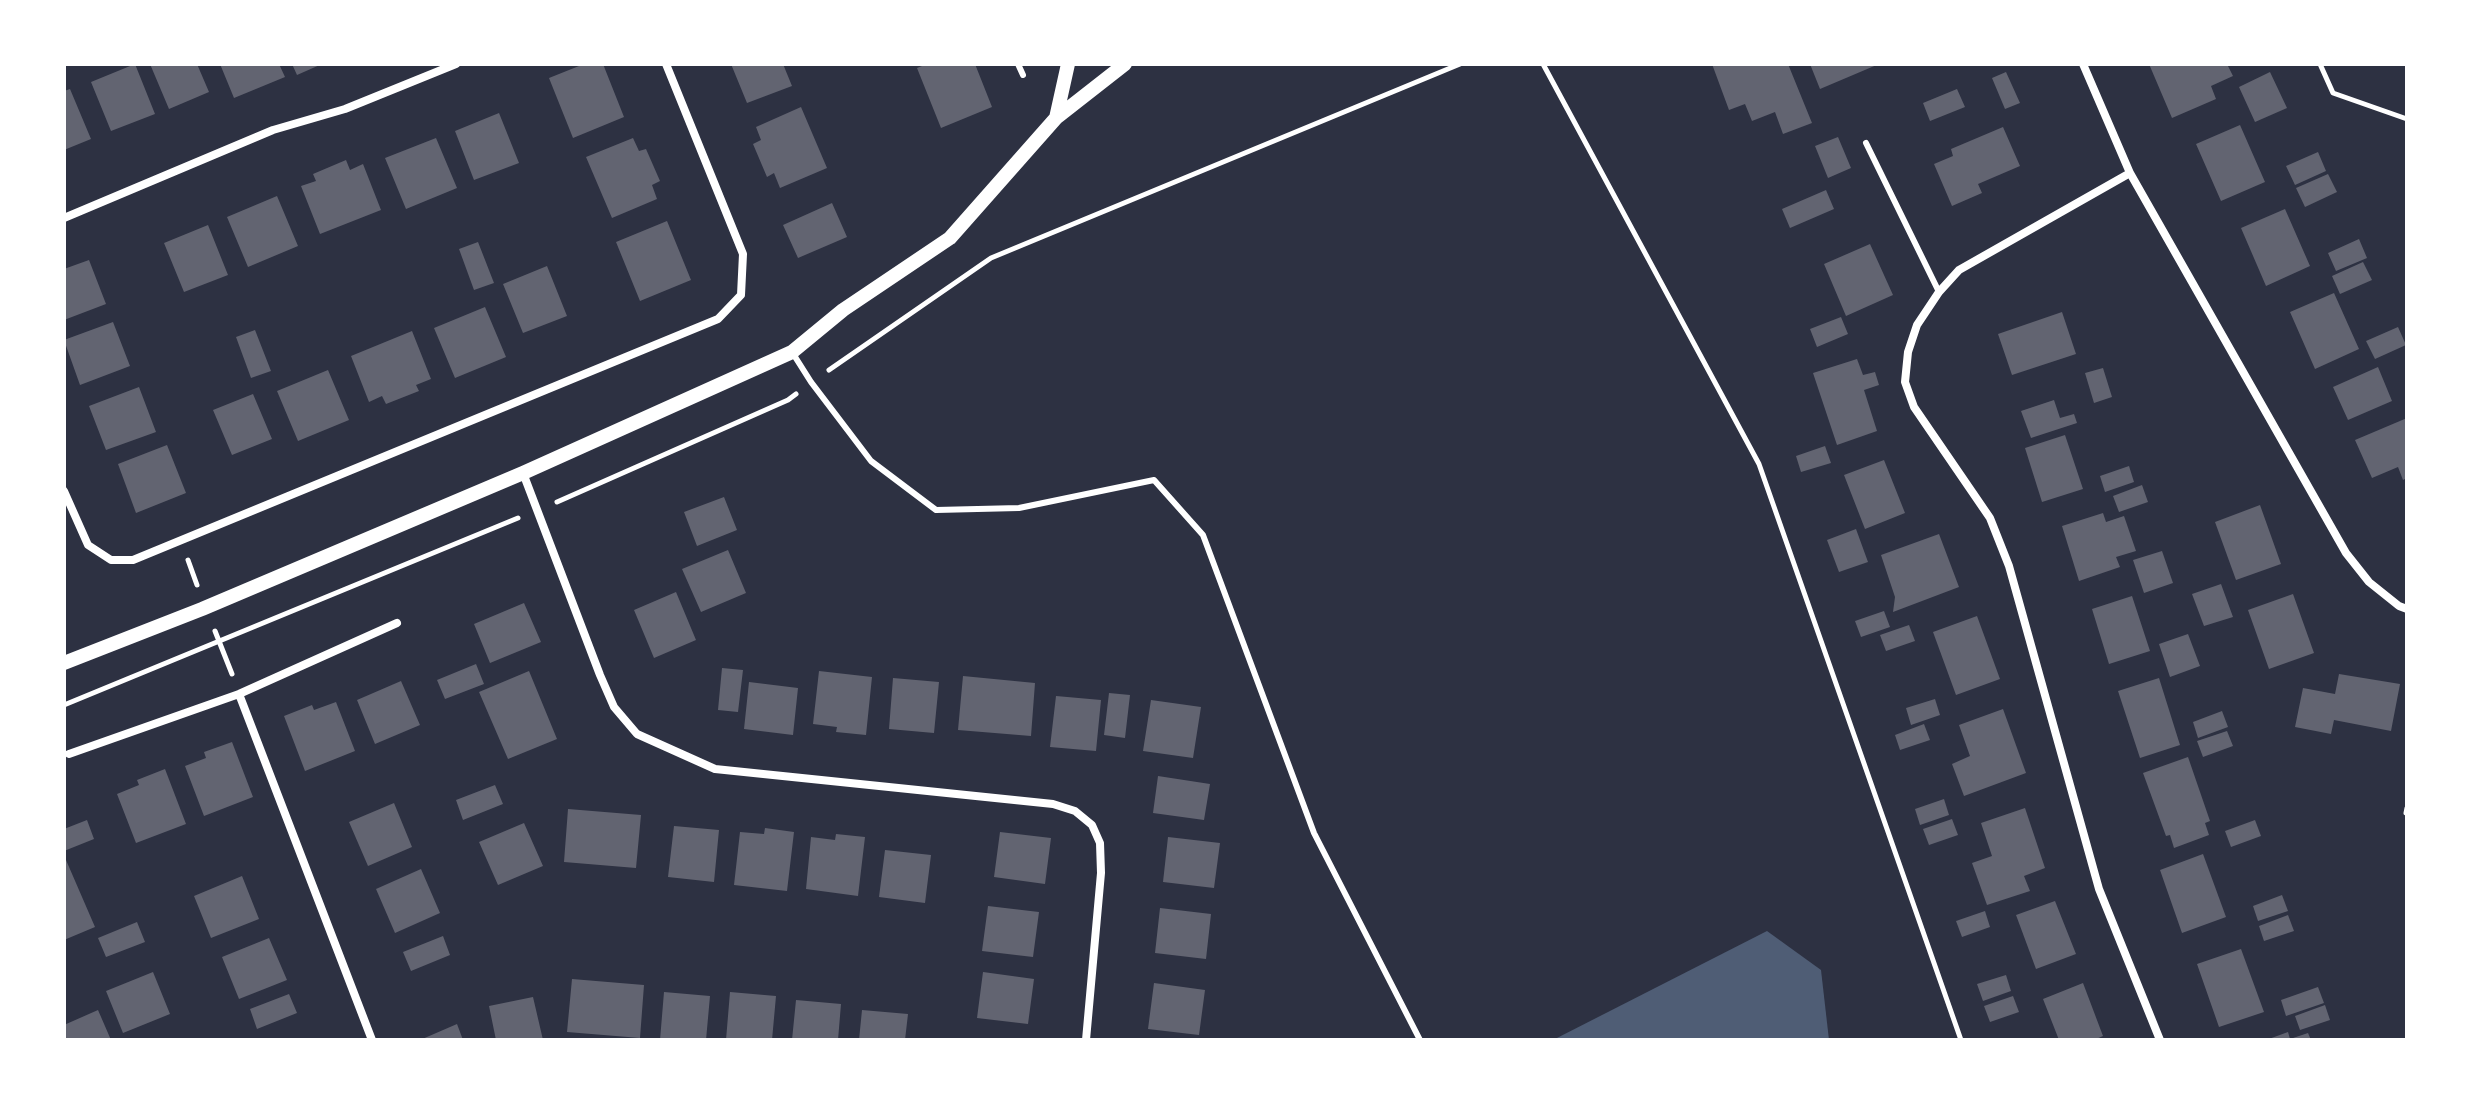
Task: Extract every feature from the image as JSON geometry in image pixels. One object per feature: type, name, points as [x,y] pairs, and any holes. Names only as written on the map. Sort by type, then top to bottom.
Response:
[{"type":"street","points":[[64,218],[273,130],[345,109],[456,64]]},
{"type":"street","points":[[64,491],[88,545],[111,560],[133,560],[718,319],[741,295],[743,254],[666,64]]},
{"type":"street","points":[[1056,118],[1068,64]]},
{"type":"street","points":[[64,663],[202,609],[523,473],[792,352],[843,310],[950,238],[1056,118],[1125,64]]},
{"type":"street","points":[[2083,64],[2130,173],[2346,553],[2369,582],[2407,609]]},
{"type":"street","points":[[2130,173],[1959,270],[1939,292],[1917,325],[1908,352],[1905,382],[1914,407],[1990,518],[2009,566],[2099,889],[2160,1040]]},
{"type":"street","points":[[523,473],[563,583],[614,707],[637,734],[715,769],[1053,804],[1075,811],[1092,825],[1100,843],[1101,873],[1086,1040]]},
{"type":"street","points":[[69,754],[239,694],[397,623]]},
{"type":"street","points":[[239,694],[372,1040]]},
{"type":"lane","points":[[1018,64],[1023,75]]},
{"type":"lane","points":[[1866,143],[1939,292]]},
{"type":"lane","points":[[792,352],[871,461],[936,510],[1019,508],[1154,480],[1203,535],[1314,833],[1420,1040]]},
{"type":"path","points":[[64,705],[537,510],[788,400],[991,258],[1460,64]]},
{"type":"path","points":[[1543,64],[1759,464],[1961,1040]]},
{"type":"path","points":[[2320,64],[2333,93],[2407,119]]},
{"type":"water","points":[[1767,931],[1821,970],[1829,1040],[1553,1040]]},
{"type":"building","points":[[135,64],[155,114],[111,131],[91,82]]},
{"type":"building","points":[[150,64],[197,64],[209,92],[169,109]]},
{"type":"building","points":[[220,64],[279,64],[285,77],[234,98]]},
{"type":"building","points":[[292,64],[322,64],[297,75]]},
{"type":"building","points":[[584,64],[603,64],[624,117],[573,138],[549,78]]},
{"type":"building","points":[[731,64],[783,64],[792,86],[747,103]]},
{"type":"building","points":[[927,64],[975,64],[992,107],[941,128],[917,68]]},
{"type":"building","points":[[1712,64],[1788,64],[1812,123],[1783,134],[1775,112],[1752,121],[1745,104],[1729,110]]},
{"type":"building","points":[[1810,64],[1879,64],[1820,89]]},
{"type":"building","points":[[2149,64],[2227,64],[2233,76],[2211,86],[2216,99],[2172,118]]},
{"type":"building","points":[[2006,72],[2020,103],[2005,109],[1992,78]]},
{"type":"building","points":[[2270,72],[2287,108],[2255,122],[2239,87]]},
{"type":"building","points":[[70,89],[91,139],[64,150],[64,91]]},
{"type":"building","points":[[1957,89],[1965,107],[1930,121],[1923,103]]},
{"type":"building","points":[[801,107],[827,168],[780,188],[774,173],[767,177],[753,144],[761,140],[756,127]]},
{"type":"building","points":[[499,113],[519,163],[474,180],[455,131]]},
{"type":"building","points":[[2240,125],[2265,182],[2221,201],[2196,144]]},
{"type":"building","points":[[2003,127],[2020,166],[1978,184],[1982,193],[1952,206],[1934,164],[1953,156],[1951,149]]},
{"type":"building","points":[[1838,137],[1851,168],[1828,178],[1815,146]]},
{"type":"building","points":[[436,138],[457,188],[406,209],[385,158]]},
{"type":"building","points":[[633,138],[639,151],[646,149],[660,181],[652,185],[657,199],[612,218],[586,157]]},
{"type":"building","points":[[2318,152],[2326,171],[2295,185],[2286,166]]},
{"type":"building","points":[[346,160],[350,170],[363,164],[381,210],[320,234],[301,186],[316,181],[313,174]]},
{"type":"building","points":[[2328,174],[2337,192],[2305,207],[2296,188]]},
{"type":"building","points":[[1826,190],[1834,209],[1790,228],[1782,209]]},
{"type":"building","points":[[277,196],[298,246],[248,267],[227,217]]},
{"type":"building","points":[[832,203],[847,237],[798,258],[783,225]]},
{"type":"building","points":[[2285,209],[2310,266],[2266,286],[2241,228]]},
{"type":"building","points":[[667,221],[691,280],[640,301],[616,242]]},
{"type":"building","points":[[208,225],[228,275],[184,292],[164,243]]},
{"type":"building","points":[[2359,239],[2367,258],[2336,271],[2328,253]]},
{"type":"building","points":[[478,242],[494,283],[474,290],[459,249]]},
{"type":"building","points":[[1870,244],[1893,295],[1846,316],[1824,264]]},
{"type":"building","points":[[89,260],[106,304],[64,320],[64,269]]},
{"type":"building","points":[[2363,262],[2372,280],[2340,294],[2332,276]]},
{"type":"building","points":[[547,266],[567,316],[523,333],[503,284]]},
{"type":"building","points":[[2334,293],[2359,349],[2315,369],[2290,312]]},
{"type":"building","points":[[485,307],[506,357],[455,378],[434,328]]},
{"type":"building","points":[[2062,312],[2076,354],[2012,375],[1998,334]]},
{"type":"building","points":[[1841,317],[1848,334],[1817,347],[1810,329]]},
{"type":"building","points":[[113,322],[130,366],[80,385],[64,340]]},
{"type":"building","points":[[2398,327],[2406,345],[2375,359],[2366,341]]},
{"type":"building","points":[[255,330],[271,371],[251,378],[236,337]]},
{"type":"building","points":[[412,331],[431,379],[416,385],[419,391],[386,404],[382,396],[369,402],[351,356]]},
{"type":"building","points":[[1857,359],[1863,375],[1875,372],[1879,385],[1864,390],[1877,431],[1837,445],[1813,373]]},
{"type":"building","points":[[2378,367],[2392,401],[2348,420],[2333,387]]},
{"type":"building","points":[[2103,368],[2112,397],[2094,403],[2085,373]]},
{"type":"building","points":[[328,370],[349,420],[298,441],[277,391]]},
{"type":"building","points":[[139,387],[156,432],[106,450],[89,406]]},
{"type":"building","points":[[253,394],[272,439],[232,455],[213,410]]},
{"type":"building","points":[[2054,400],[2060,418],[2074,414],[2077,423],[2031,438],[2021,411]]},
{"type":"building","points":[[2407,418],[2407,478],[2403,480],[2398,467],[2372,478],[2355,440]]},
{"type":"building","points":[[2065,435],[2083,489],[2042,502],[2025,448]]},
{"type":"building","points":[[167,445],[186,493],[136,513],[118,464]]},
{"type":"building","points":[[1825,446],[1831,463],[1801,472],[1796,456]]},
{"type":"building","points":[[1884,460],[1905,513],[1865,529],[1844,475]]},
{"type":"building","points":[[2129,466],[2134,482],[2105,492],[2100,476]]},
{"type":"building","points":[[2142,485],[2148,502],[2119,512],[2113,496]]},
{"type":"building","points":[[724,497],[737,530],[697,546],[684,512]]},
{"type":"building","points":[[2260,505],[2281,564],[2236,580],[2215,522]]},
{"type":"building","points":[[2103,513],[2106,522],[2124,516],[2136,551],[2116,557],[2120,567],[2079,581],[2062,526]]},
{"type":"building","points":[[1856,529],[1868,562],[1839,572],[1827,540]]},
{"type":"building","points":[[1939,534],[1959,587],[1893,612],[1895,597],[1881,555]]},
{"type":"building","points":[[728,550],[746,593],[701,612],[682,569]]},
{"type":"building","points":[[2162,551],[2173,583],[2144,593],[2133,560]]},
{"type":"building","points":[[2221,584],[2233,617],[2204,626],[2192,594]]},
{"type":"building","points":[[676,592],[696,640],[654,658],[634,610]]},
{"type":"building","points":[[2293,594],[2314,653],[2269,669],[2248,610]]},
{"type":"building","points":[[2132,596],[2150,651],[2109,664],[2092,609]]},
{"type":"building","points":[[524,603],[541,642],[490,663],[474,624]]},
{"type":"building","points":[[1884,611],[1890,627],[1861,637],[1855,621]]},
{"type":"building","points":[[1977,616],[2000,679],[1956,695],[1933,632]]},
{"type":"building","points":[[1909,625],[1915,641],[1886,651],[1880,635]]},
{"type":"building","points":[[2188,634],[2200,666],[2170,677],[2159,644]]},
{"type":"building","points":[[476,664],[484,684],[445,699],[437,680]]},
{"type":"building","points":[[722,668],[743,670],[738,712],[718,710]]},
{"type":"building","points":[[529,671],[557,739],[508,759],[479,692]]},
{"type":"building","points":[[819,671],[872,677],[866,735],[836,732],[837,727],[813,724]]},
{"type":"building","points":[[2339,674],[2400,684],[2391,731],[2334,720],[2331,734],[2295,727],[2303,688],[2335,694]]},
{"type":"building","points":[[963,676],[1035,683],[1031,736],[958,730]]},
{"type":"building","points":[[893,678],[939,682],[934,733],[889,729]]},
{"type":"building","points":[[2159,678],[2180,745],[2140,758],[2118,691]]},
{"type":"building","points":[[401,681],[420,725],[375,744],[357,700]]},
{"type":"building","points":[[749,682],[798,688],[793,735],[744,729]]},
{"type":"building","points":[[1109,693],[1130,695],[1125,738],[1104,735]]},
{"type":"building","points":[[1056,696],[1101,700],[1096,751],[1050,747]]},
{"type":"building","points":[[1935,699],[1940,715],[1911,725],[1906,708]]},
{"type":"building","points":[[1151,700],[1201,707],[1193,758],[1143,751]]},
{"type":"building","points":[[336,702],[355,751],[305,771],[284,716],[312,705],[314,710]]},
{"type":"building","points":[[2003,709],[2026,773],[1964,796],[1952,764],[1970,756],[1959,725]]},
{"type":"building","points":[[2222,711],[2228,727],[2198,738],[2193,722]]},
{"type":"building","points":[[1924,724],[1930,740],[1900,750],[1895,735]]},
{"type":"building","points":[[2227,731],[2233,746],[2203,757],[2197,741]]},
{"type":"building","points":[[232,742],[253,797],[204,816],[185,766],[206,758],[204,752]]},
{"type":"building","points":[[2188,757],[2210,821],[2205,823],[2209,835],[2174,848],[2170,835],[2166,836],[2143,773]]},
{"type":"building","points":[[165,769],[186,824],[136,843],[117,794],[139,785],[137,780]]},
{"type":"building","points":[[1158,776],[1210,784],[1204,820],[1153,813]]},
{"type":"building","points":[[495,785],[503,804],[463,820],[456,800]]},
{"type":"building","points":[[1944,799],[1949,815],[1920,825],[1915,809]]},
{"type":"building","points":[[394,803],[412,847],[368,866],[349,822]]},
{"type":"building","points":[[2025,808],[2045,868],[2024,876],[2030,891],[1987,905],[1972,863],[1992,856],[1981,823]]},
{"type":"building","points":[[568,809],[641,815],[636,868],[564,862]]},
{"type":"building","points":[[1952,819],[1958,835],[1929,845],[1923,829]]},
{"type":"building","points":[[87,820],[94,839],[64,851],[64,829]]},
{"type":"building","points":[[2255,820],[2261,836],[2231,847],[2225,831]]},
{"type":"building","points":[[524,823],[543,866],[498,885],[479,842]]},
{"type":"building","points":[[674,826],[719,830],[714,882],[668,877]]},
{"type":"building","points":[[765,828],[794,832],[787,891],[734,885],[740,832],[764,834]]},
{"type":"building","points":[[1000,832],[1051,838],[1045,884],[994,877]]},
{"type":"building","points":[[836,834],[865,837],[858,896],[806,889],[811,837],[835,840]]},
{"type":"building","points":[[1168,837],[1220,843],[1214,888],[1163,882]]},
{"type":"building","points":[[885,850],[931,855],[925,903],[879,897]]},
{"type":"building","points":[[2203,854],[2226,917],[2182,933],[2160,870]]},
{"type":"building","points":[[64,861],[95,927],[64,940]]},
{"type":"building","points":[[421,869],[440,913],[395,933],[376,889]]},
{"type":"building","points":[[242,876],[259,919],[211,938],[194,896]]},
{"type":"building","points":[[2282,895],[2288,911],[2258,921],[2253,906]]},
{"type":"building","points":[[2055,901],[2076,954],[2036,969],[2016,915]]},
{"type":"building","points":[[988,906],[1039,912],[1033,957],[982,951]]},
{"type":"building","points":[[1160,908],[1211,914],[1206,959],[1155,953]]},
{"type":"building","points":[[1985,911],[1990,927],[1962,937],[1956,921]]},
{"type":"building","points":[[2288,915],[2294,931],[2264,941],[2259,926]]},
{"type":"building","points":[[137,922],[145,942],[106,957],[98,938]]},
{"type":"building","points":[[443,936],[450,955],[411,971],[403,952]]},
{"type":"building","points":[[269,938],[287,980],[239,999],[222,957]]},
{"type":"building","points":[[2241,949],[2264,1012],[2219,1027],[2197,964]]},
{"type":"building","points":[[153,972],[170,1014],[123,1033],[106,991]]},
{"type":"building","points":[[983,972],[1034,979],[1028,1024],[977,1018]]},
{"type":"building","points":[[2006,975],[2011,991],[1983,1001],[1977,984]]},
{"type":"building","points":[[572,979],[644,985],[640,1038],[567,1032]]},
{"type":"building","points":[[1154,983],[1205,990],[1199,1035],[1148,1029]]},
{"type":"building","points":[[2083,983],[2103,1036],[2094,1040],[2059,1040],[2043,999]]},
{"type":"building","points":[[2318,987],[2324,1003],[2286,1016],[2281,1000]]},
{"type":"building","points":[[664,992],[710,996],[706,1040],[660,1040]]},
{"type":"building","points":[[730,992],[776,996],[772,1040],[726,1040]]},
{"type":"building","points":[[289,994],[297,1013],[257,1029],[250,1009]]},
{"type":"building","points":[[2013,996],[2019,1012],[1990,1022],[1984,1006]]},
{"type":"building","points":[[533,997],[543,1040],[496,1040],[489,1006]]},
{"type":"building","points":[[796,1000],[841,1004],[838,1040],[792,1040]]},
{"type":"building","points":[[2325,1005],[2330,1020],[2300,1030],[2295,1016]]},
{"type":"building","points":[[98,1010],[111,1040],[64,1040],[64,1025]]},
{"type":"building","points":[[862,1010],[908,1014],[905,1040],[859,1040]]},
{"type":"building","points":[[457,1024],[463,1040],[420,1040]]},
{"type":"building","points":[[2288,1032],[2290,1039],[2308,1033],[2311,1040],[2266,1040]]}]
